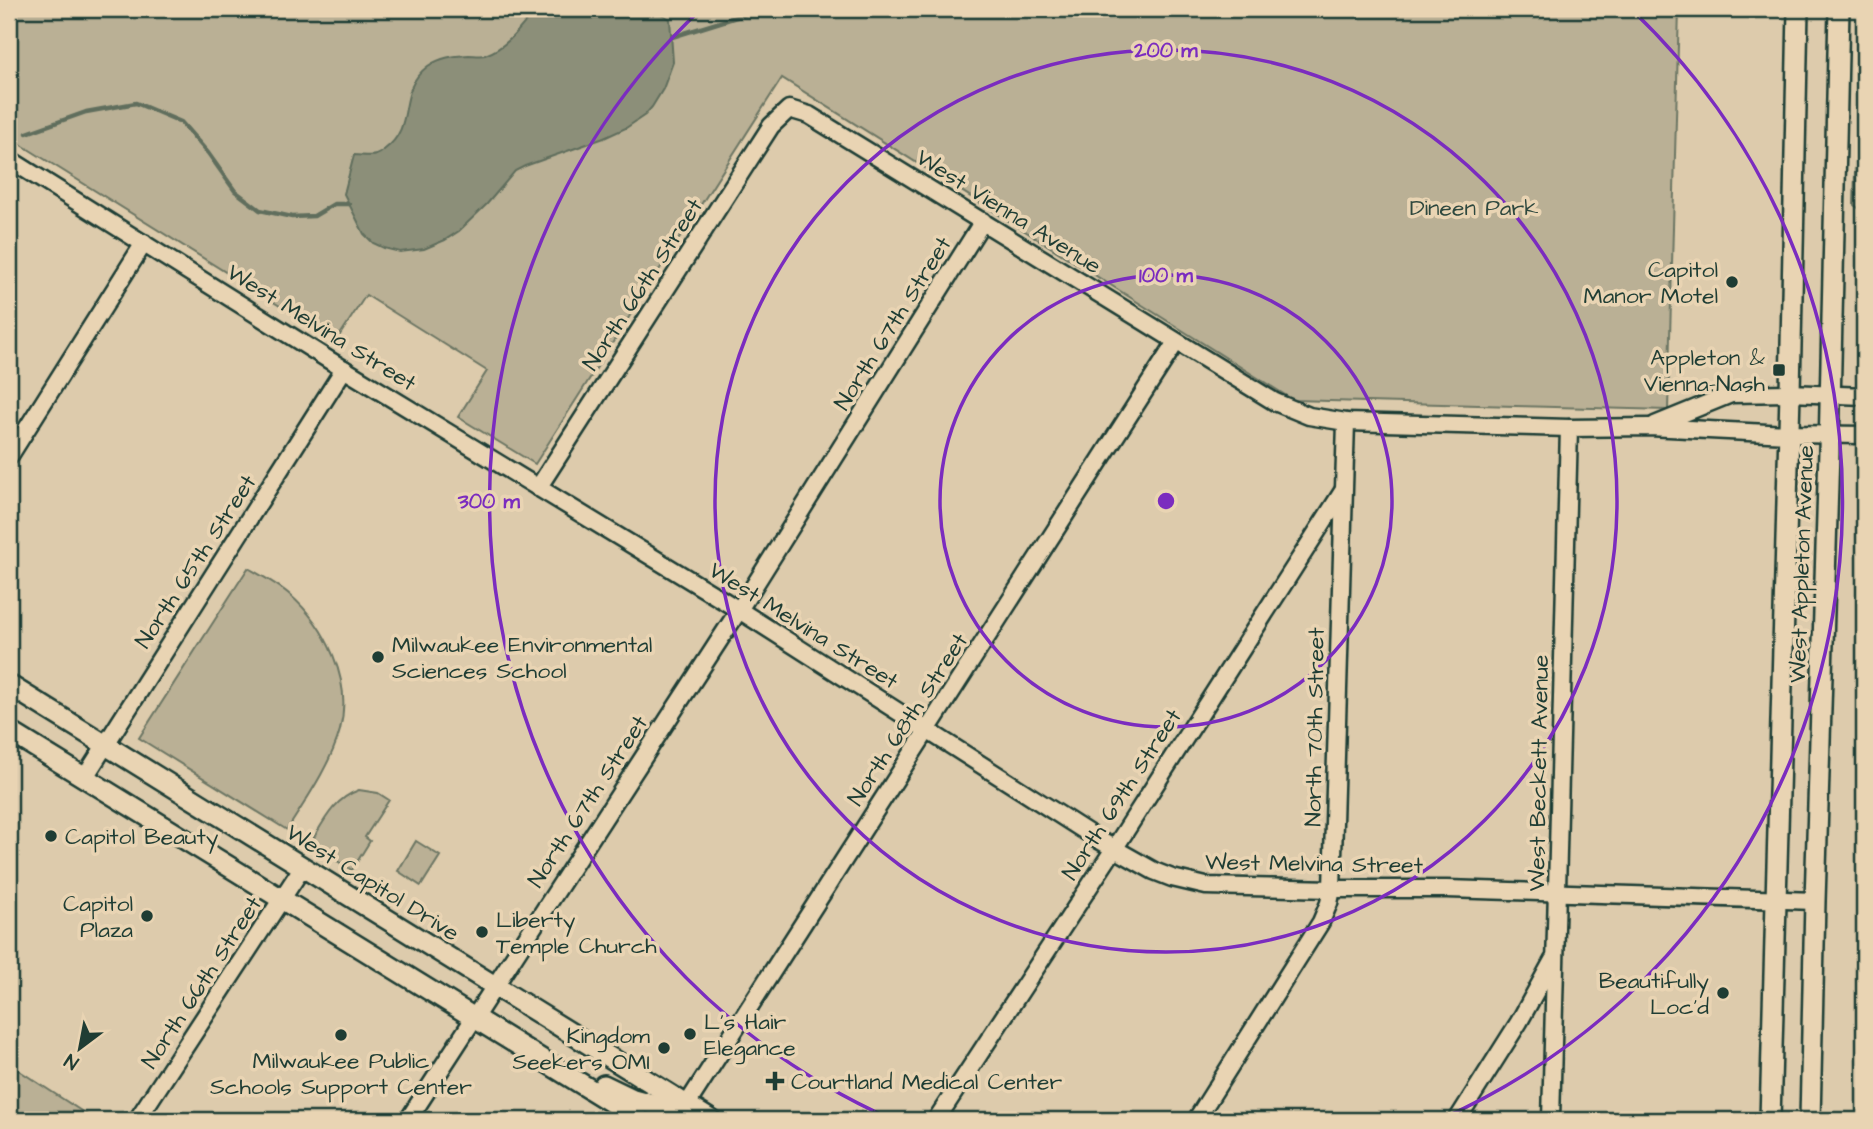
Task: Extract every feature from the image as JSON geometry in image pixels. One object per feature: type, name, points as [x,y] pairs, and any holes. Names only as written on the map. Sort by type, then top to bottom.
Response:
[{"type":"main road","name":"West Appleton Avenue","points":[[1770,1120],[1798,9]]},
{"type":"main road","name":"West Appleton Avenue","points":[[1810,1120],[1839,9]]},
{"type":"main road","name":"West Capitol Drive","points":[[9,685],[494,986],[681,1112],[711,1120]]},
{"type":"main road","points":[[9,731],[640,1120]]},
{"type":"main road","points":[[573,1079],[594,1080],[633,1100],[681,1112]]},
{"type":"street","name":"West Vienna Avenue","points":[[789,109],[809,115],[1275,402],[1310,416],[1346,422],[1569,428],[1649,427],[1864,435]]},
{"type":"street","name":"North 66th Street","points":[[538,488],[771,126],[789,109]]},
{"type":"street","name":"West Melvina Street","points":[[9,159],[344,369],[739,610],[1114,849],[1163,874],[1206,886],[1447,889],[1815,901]]},
{"type":"street","name":"North 67th Street","points":[[408,1120],[739,610],[983,221]]},
{"type":"street","points":[[9,457],[144,243]]},
{"type":"street","name":"North 68th Street","points":[[681,1112],[1176,342]]},
{"type":"street","name":"North 65th Street","points":[[85,777],[344,369]]},
{"type":"street","name":"West Vienna Avenue","points":[[1649,427],[1731,394],[1864,396]]},
{"type":"street","name":"North 70th Street","points":[[1196,1120],[1321,922],[1332,889],[1346,422]]},
{"type":"street","name":"West Beckett Avenue","points":[[1551,1120],[1569,428]]},
{"type":"street","name":"North 69th Street","points":[[936,1120],[1114,849],[1343,491]]},
{"type":"street","name":"North 66th Street","points":[[137,1120],[302,868]]},
{"type":"street","points":[[1457,1120],[1519,1022],[1554,958]]},
{"type":"green space","name":"Dineen Park","points":[[9,9],[1679,9],[1668,410],[1293,400],[782,78],[535,464],[458,417],[487,371],[366,295],[336,341],[9,137]]},
{"type":"green space","points":[[1860,9],[1864,9],[1864,212],[1854,205]]},
{"type":"green space","points":[[248,568],[289,594],[314,622],[333,656],[343,693],[340,730],[331,756],[287,830],[139,738]]},
{"type":"green space","points":[[359,790],[378,793],[389,800],[365,837],[370,841],[352,870],[310,844],[335,806]]},
{"type":"green space","points":[[416,841],[440,856],[421,886],[398,871]]},
{"type":"green space","points":[[9,1064],[95,1120],[9,1120]]},
{"type":"shaded area","points":[[536,9],[652,9],[670,19],[673,62],[663,89],[652,107],[626,128],[515,171],[487,204],[459,231],[445,240],[424,249],[400,252],[373,243],[364,234],[344,194],[354,155],[376,155],[395,140],[401,129],[412,86],[428,66],[447,57],[483,55],[501,47],[514,36]]},
{"type":"waterway","points":[[672,37],[762,9]]},
{"type":"waterway","points":[[27,133],[86,112],[136,103],[181,122],[208,153],[235,191],[260,210],[292,217],[314,216],[334,204],[349,204]]},
{"type":"place","name":"Capitol Manor Motel","points":[[1732,282]]},
{"type":"place","name":"Appleton & Vienna-Nash","points":[[1779,370]]},
{"type":"place","name":"Milwaukee Environmental Sciences School","points":[[378,657]]},
{"type":"place","name":"Capitol Beauty","points":[[51,836]]},
{"type":"place","name":"Capitol Plaza","points":[[147,916]]},
{"type":"place","name":"Liberty Temple Church","points":[[482,932]]},
{"type":"place","name":"Beautifully Loc'd","points":[[1723,993]]},
{"type":"place","name":"L's Hair Elegance","points":[[690,1034]]},
{"type":"place","name":"Milwaukee Public Schools Support Center","points":[[341,1035]]},
{"type":"place","name":"Kingdom Seekers OMI","points":[[664,1048]]},
{"type":"place","name":"Courtland Medical Center","points":[[775,1081]]}]
